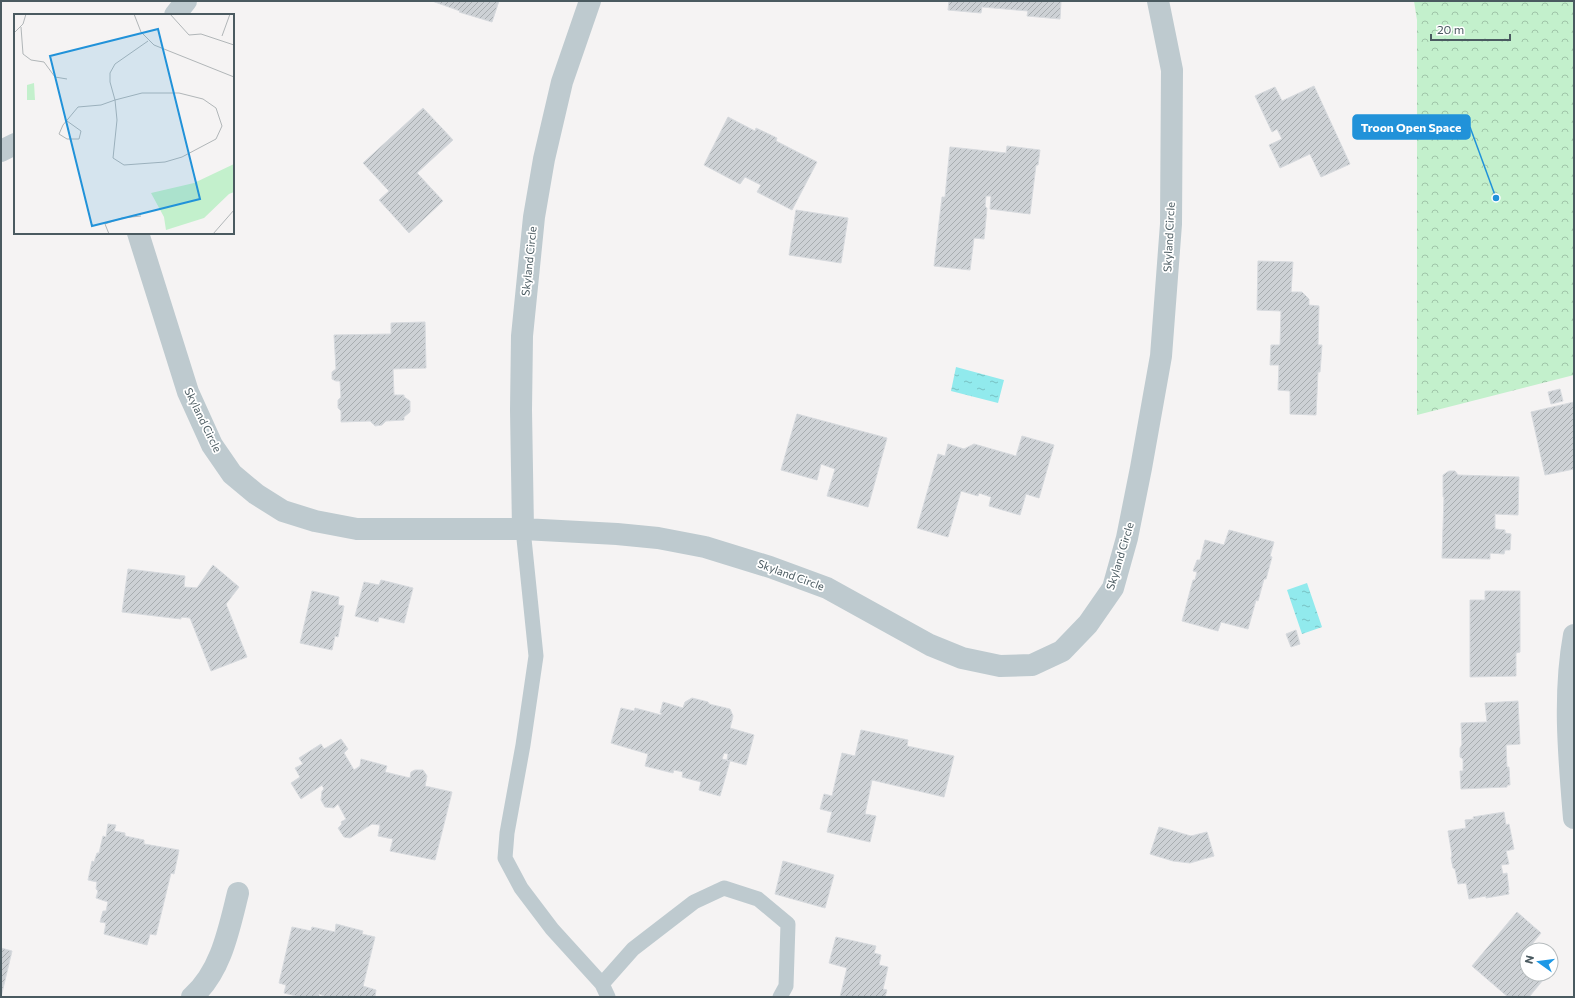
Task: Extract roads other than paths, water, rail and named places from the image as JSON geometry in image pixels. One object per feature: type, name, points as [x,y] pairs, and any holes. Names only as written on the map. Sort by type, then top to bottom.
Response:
[{"type":"street","points":[[176,14],[186,1]]},
{"type":"street","name":"Skyland Circle","points":[[523,529],[521,410],[522,336],[534,217],[544,159],[562,82],[590,1]]},
{"type":"street","name":"Skyland Circle","points":[[138,234],[188,392],[212,445],[232,474],[256,494],[283,511],[315,521],[357,529],[523,529],[644,536],[705,547],[770,566],[827,588],[930,645],[962,658],[1000,666],[1032,665],[1062,651],[1088,624],[1113,588],[1127,538],[1161,356],[1171,224],[1172,70],[1158,1]]},
{"type":"street","points":[[1,151],[14,144]]},
{"type":"street","points":[[1574,635],[1570,654],[1568,746],[1574,818]]},
{"type":"street","points":[[192,997],[203,986],[213,971],[229,930],[238,893]]},
{"type":"lane","points":[[523,529],[536,656],[523,745],[507,833],[505,858],[521,888],[552,929],[605,990],[639,945],[694,902],[724,888],[758,899],[788,924],[786,986],[780,997]]},
{"type":"water","points":[[956,367],[1004,380],[998,403],[951,391]]},
{"type":"water","points":[[1307,583],[1322,627],[1302,634],[1287,590]]},
{"type":"place","name":"Troon Open Space","points":[[1496,198]]}]
